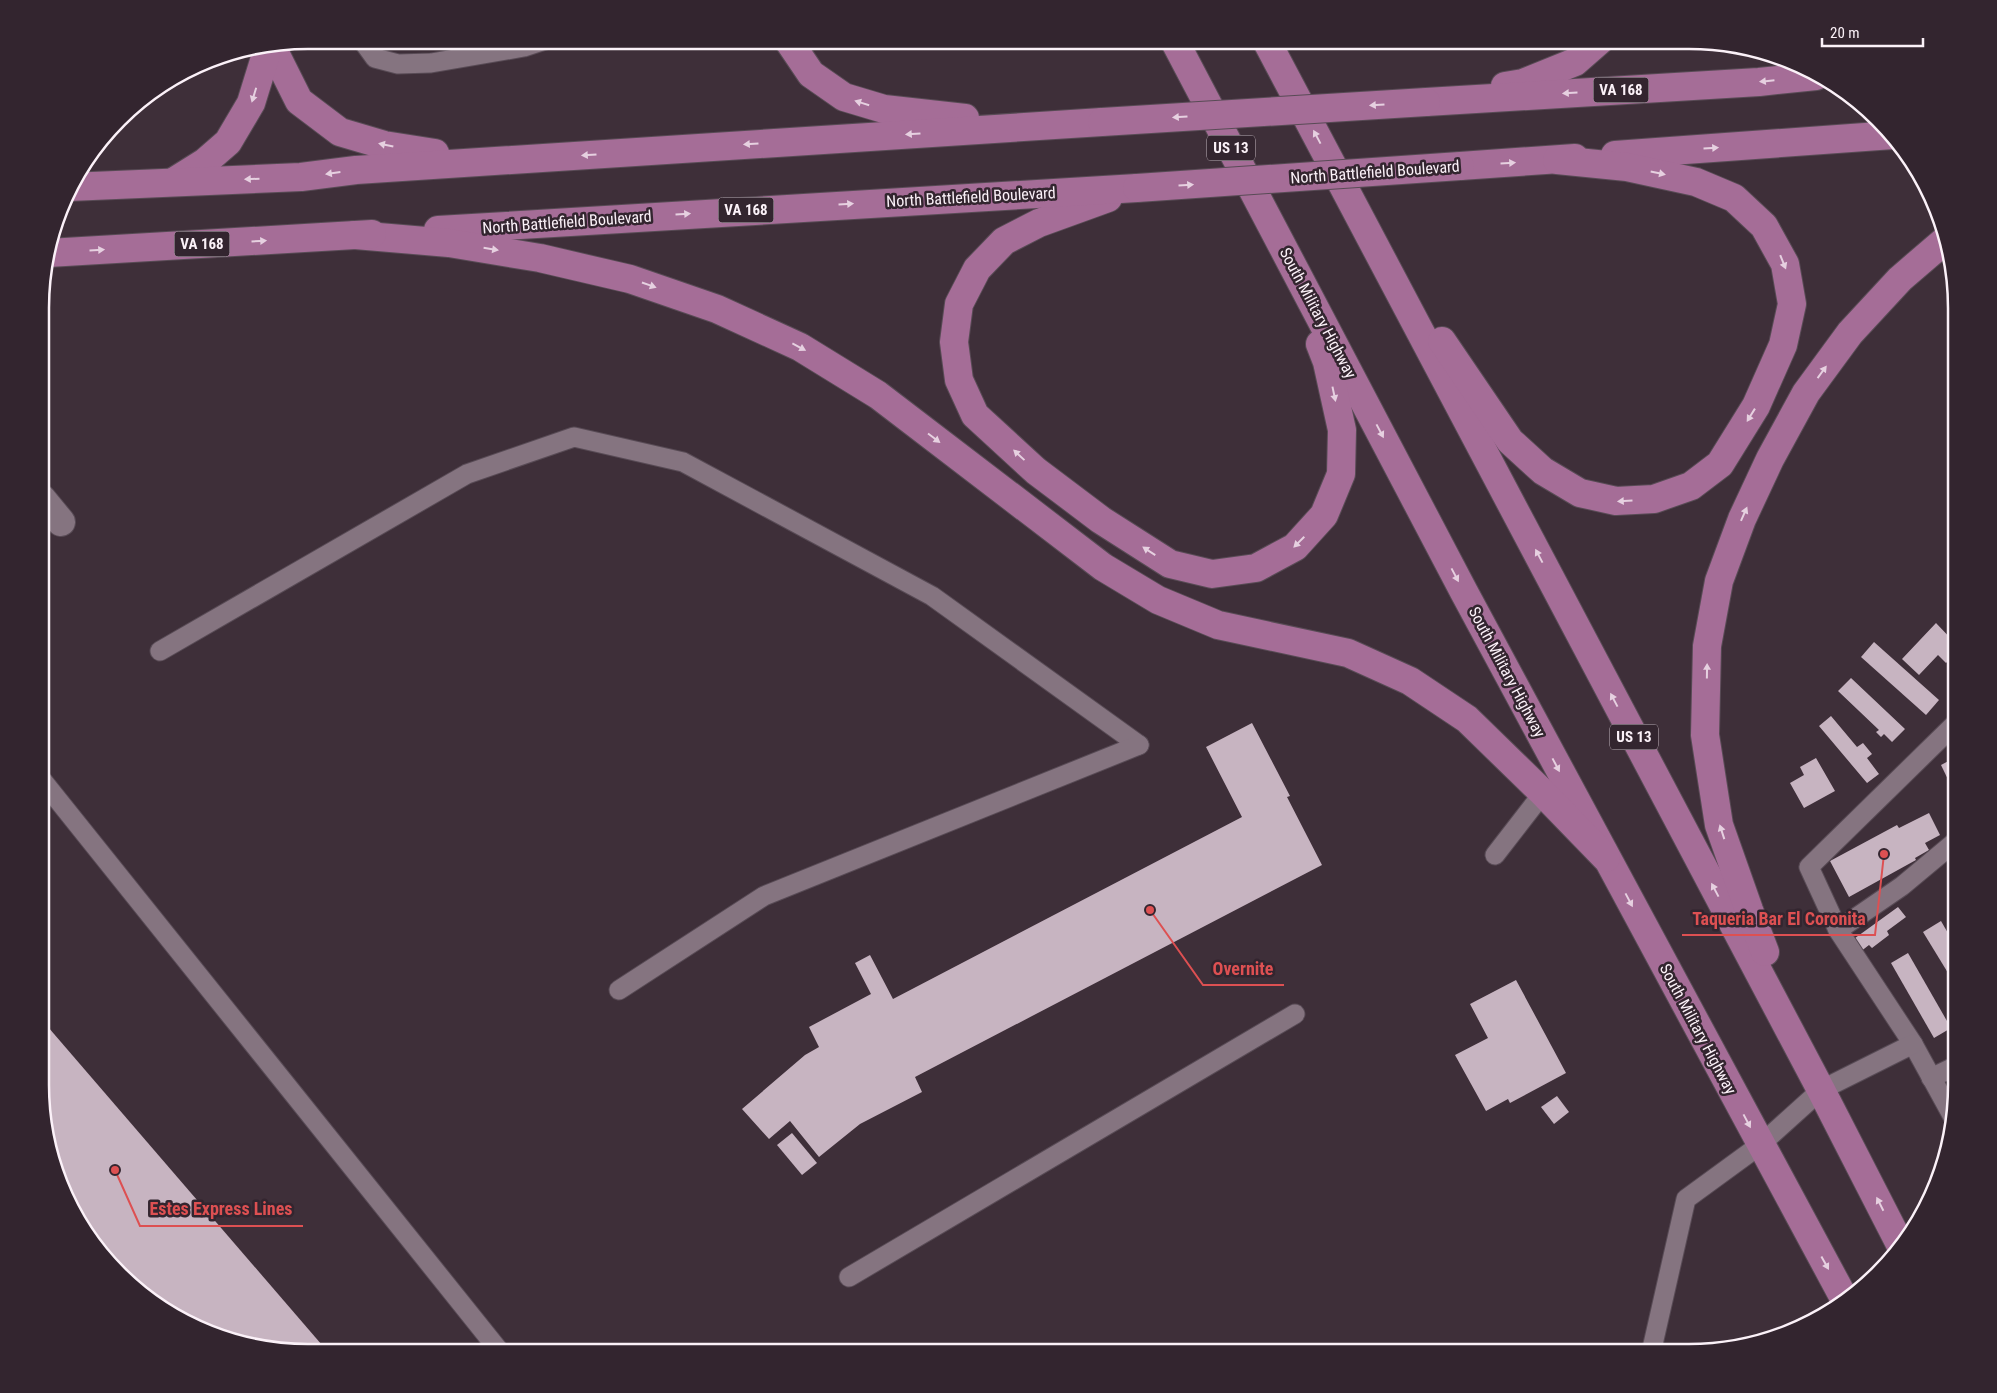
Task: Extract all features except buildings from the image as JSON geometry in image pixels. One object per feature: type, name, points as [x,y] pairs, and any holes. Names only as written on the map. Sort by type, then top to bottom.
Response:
[{"type":"main road","points":[[794,49],[811,74],[844,97],[884,109],[992,121],[1102,122]]},
{"type":"main road","name":"South Military Highway","points":[[1178,49],[1606,858],[1842,1295]]},
{"type":"main road","name":"US 13","points":[[1271,49],[1821,1090],[1898,1239]]},
{"type":"main road","points":[[1426,102],[1523,83],[1574,62],[1589,49]]},
{"type":"main road","points":[[274,51],[298,100],[340,132],[384,145],[486,162]]},
{"type":"main road","points":[[172,183],[205,162],[228,142],[251,103],[267,52]]},
{"type":"main road","name":"VA 168","points":[[78,187],[300,177],[356,170],[1759,82],[1808,77]]},
{"type":"main road","name":"North Battlefield Boulevard","points":[[55,253],[1137,188],[1883,136]]},
{"type":"main road","points":[[1365,227],[1510,440],[1543,471],[1580,493],[1616,502],[1654,499],[1690,486],[1720,464],[1756,406],[1783,345],[1792,304],[1785,264],[1764,226],[1734,198],[1696,182],[1627,167],[1558,160]]},
{"type":"main road","points":[[1137,188],[1040,223],[1004,241],[977,269],[959,304],[954,342],[959,380],[975,415],[1043,476],[1101,520],[1170,564],[1212,574],[1256,568],[1295,547],[1324,515],[1341,474],[1342,430],[1327,362],[1276,233]]},
{"type":"main road","points":[[355,235],[449,243],[540,258],[630,279],[726,312],[800,348],[878,395],[1103,567],[1158,600],[1218,625],[1348,653],[1410,681],[1467,719],[1606,858]]},
{"type":"main road","points":[[1821,1090],[1748,910],[1719,825],[1705,735],[1707,646],[1719,581],[1742,519],[1770,459],[1806,393],[1850,333],[1900,279],[1940,245]]},
{"type":"street","points":[[49,507],[61,522]]},
{"type":"lane","points":[[368,49],[375,58],[398,64],[431,63],[512,49]]},
{"type":"lane","points":[[160,651],[467,474],[574,437],[683,462],[932,596],[1139,745],[764,896],[619,990]]},
{"type":"lane","points":[[1948,731],[1809,867],[1838,930],[1912,1044],[1948,1106]]},
{"type":"lane","points":[[49,789],[495,1344]]},
{"type":"lane","points":[[1495,855],[1543,793]]},
{"type":"lane","points":[[1838,930],[1902,886],[1948,848]]},
{"type":"lane","points":[[849,1277],[1295,1014]]},
{"type":"lane","points":[[1653,1344],[1686,1200],[1760,1145],[1821,1090],[1912,1044]]},
{"type":"lane","points":[[1931,1078],[1948,1070]]},
{"type":"place","name":"Taqueria Bar El Coronita","points":[[1884,854]]},
{"type":"place","name":"Overnite","points":[[1150,910]]},
{"type":"place","name":"Estes Express Lines","points":[[115,1170]]}]
